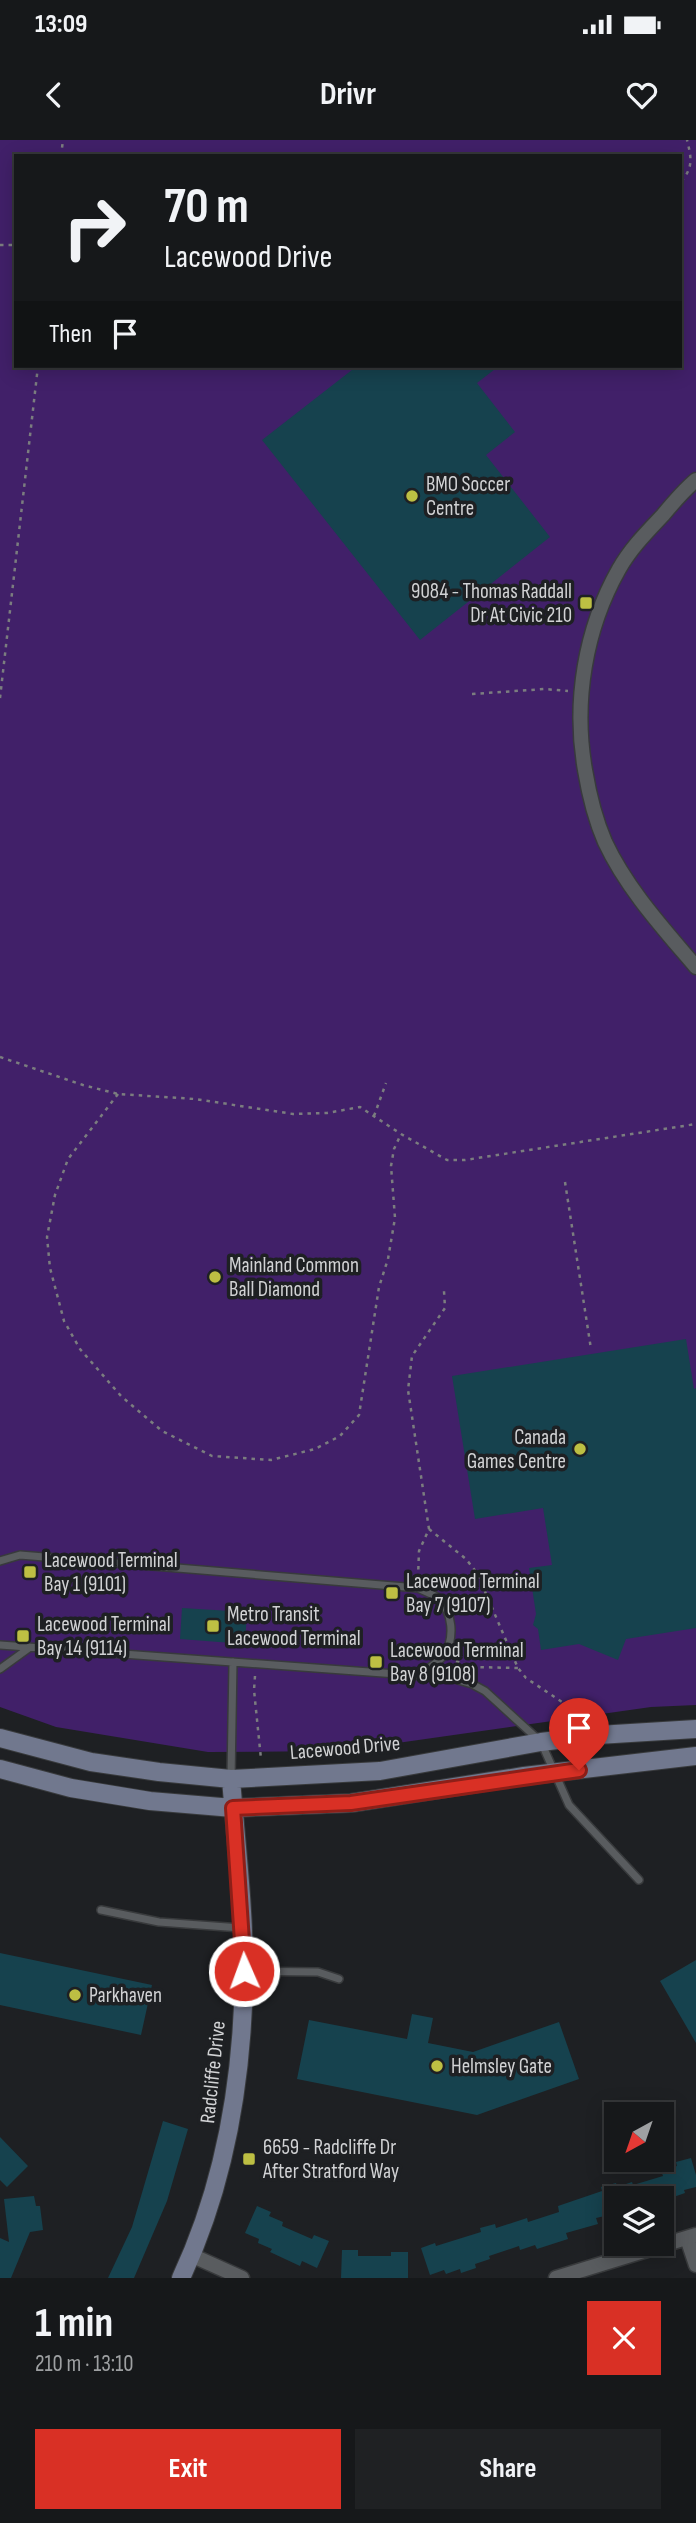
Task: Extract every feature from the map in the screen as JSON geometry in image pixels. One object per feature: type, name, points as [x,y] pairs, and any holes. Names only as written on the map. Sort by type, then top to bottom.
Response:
[{"type":"main road","name":"Lacewood Drive","points":[[0,1738],[91,1762],[231,1779],[380,1772],[541,1742],[600,1734],[696,1728]]},
{"type":"main road","points":[[0,1769],[71,1788],[124,1797],[233,1808],[351,1803],[555,1772],[696,1756]]},
{"type":"main road","name":"Radcliffe Drive","points":[[181,2278],[213,2199],[235,2102],[241,2048],[244,1971],[231,1779]]},
{"type":"street","points":[[696,480],[637,543],[620,568],[604,600],[591,636],[582,692],[582,754],[590,796],[605,841],[632,889],[696,967]]},
{"type":"street","points":[[556,2278],[691,2236],[696,2265]]},
{"type":"street","points":[[191,2255],[242,2278]]},
{"type":"lane","points":[[0,1561],[20,1555],[418,1588],[438,1598],[450,1617],[452,1636],[444,1654],[417,1676]]},
{"type":"lane","points":[[0,1644],[451,1678],[472,1684],[495,1699],[541,1742],[569,1805],[639,1880]]},
{"type":"lane","points":[[0,1669],[30,1648]]},
{"type":"lane","points":[[231,1779],[233,1662]]},
{"type":"lane","points":[[101,1910],[159,1922],[242,1928]]},
{"type":"lane","points":[[244,1971],[318,1972],[339,1979]]},
{"type":"path","points":[[682,180],[693,161],[687,140]]},
{"type":"path","points":[[0,245],[14,245]]},
{"type":"path","points":[[0,698],[38,368]]},
{"type":"path","points":[[472,694],[544,689],[582,692]]},
{"type":"path","points":[[0,1057],[118,1094],[195,1099],[293,1114],[327,1113],[360,1107],[447,1160],[465,1160],[696,1124]]},
{"type":"path","points":[[374,1116],[386,1083]]},
{"type":"path","points":[[118,1094],[68,1159],[55,1195],[47,1237],[50,1268],[64,1321],[80,1349],[121,1396],[162,1431],[212,1456],[271,1460],[315,1449],[340,1436],[359,1415],[379,1287],[388,1259],[395,1218],[391,1166],[394,1149],[401,1134]]},
{"type":"path","points":[[565,1182],[591,1349]]},
{"type":"path","points":[[418,1588],[419,1551],[429,1529],[408,1390],[412,1356],[445,1308],[444,1291]]},
{"type":"path","points":[[429,1529],[466,1559],[477,1573],[518,1668],[526,1678],[586,1718]]},
{"type":"path","points":[[429,1644],[460,1664],[472,1667],[518,1668]]},
{"type":"path","points":[[257,1664],[254,1689],[261,1759]]},
{"type":"shaded area","points":[[0,140],[696,140],[696,1705],[651,1707],[341,1751],[208,1752],[56,1727],[0,1707]]},
{"type":"building","name":"BMO Soccer Centre","points":[[354,368],[496,368],[477,383],[515,432],[486,455],[550,537],[420,640],[262,440]]},
{"type":"building","name":"Canada Games Centre","points":[[686,1339],[694,1389],[696,1388],[696,1628],[626,1639],[618,1660],[579,1644],[541,1650],[538,1629],[533,1625],[536,1614],[529,1568],[552,1565],[543,1508],[475,1519],[452,1376]]},
{"type":"building","name":"Metro Transit Lacewood Terminal","points":[[182,1608],[247,1612],[245,1644],[180,1639]]},
{"type":"building","name":"Parkhaven","points":[[0,1953],[152,1985],[141,2035],[0,2005]]},
{"type":"building","points":[[696,1960],[696,2043],[660,1981]]},
{"type":"building","name":"Helmsley Gate","points":[[412,2014],[433,2018],[428,2043],[473,2052],[559,2022],[579,2079],[477,2115],[297,2079],[309,2020],[407,2039]]},
{"type":"building","points":[[163,2121],[188,2129],[167,2201],[134,2278],[108,2278],[132,2227]]},
{"type":"building","points":[[0,2137],[28,2166],[7,2187],[0,2180]]},
{"type":"building","points":[[691,2158],[696,2175],[696,2187],[684,2190],[685,2193],[674,2197],[674,2186],[620,2186],[663,2176],[662,2172],[674,2172],[676,2162]]},
{"type":"building","points":[[604,2186],[604,2216],[596,2218],[598,2224],[566,2233],[568,2239],[537,2249],[535,2245],[520,2250],[519,2246],[489,2256],[490,2259],[475,2264],[476,2268],[461,2273],[460,2269],[446,2274],[444,2270],[430,2275],[421,2248],[481,2232],[480,2228],[495,2224],[496,2228],[527,2218],[528,2222],[559,2212],[558,2206],[602,2191],[601,2187]]},
{"type":"building","points":[[34,2196],[36,2206],[40,2206],[43,2230],[30,2232],[11,2278],[0,2278],[0,2238],[9,2242],[4,2199]]},
{"type":"building","points":[[257,2206],[271,2212],[269,2216],[283,2222],[282,2226],[312,2239],[314,2235],[329,2241],[317,2268],[302,2261],[300,2266],[270,2252],[272,2249],[258,2243],[259,2239],[245,2233]]},
{"type":"building","points":[[342,2250],[358,2250],[358,2256],[391,2256],[391,2252],[408,2252],[408,2278],[341,2278]]},
{"type":"place","name":"BMO Soccer Centre","points":[[412,496]]},
{"type":"place","name":"9084 - Thomas Raddall Dr At Civic 210","points":[[586,603]]},
{"type":"place","name":"Mainland Common Ball Diamond","points":[[215,1277]]},
{"type":"place","name":"Canada Games Centre","points":[[580,1449]]},
{"type":"place","name":"Lacewood Terminal Bay 1 (9101)","points":[[30,1572]]},
{"type":"place","name":"Lacewood Terminal Bay 7 (9107)","points":[[392,1593]]},
{"type":"place","name":"Metro Transit Lacewood Terminal","points":[[213,1626]]},
{"type":"place","name":"Lacewood Terminal Bay 14 (9114)","points":[[23,1636]]},
{"type":"place","name":"Lacewood Terminal Bay 8 (9108)","points":[[376,1662]]},
{"type":"place","name":"Parkhaven","points":[[75,1995]]},
{"type":"place","name":"Helmsley Gate","points":[[437,2066]]},
{"type":"place","name":"6659 - Radcliffe Dr After Stratford Way","points":[[249,2159]]},
{"type":"route","points":[[244,1971],[233,1808],[351,1803],[579,1770]]}]
